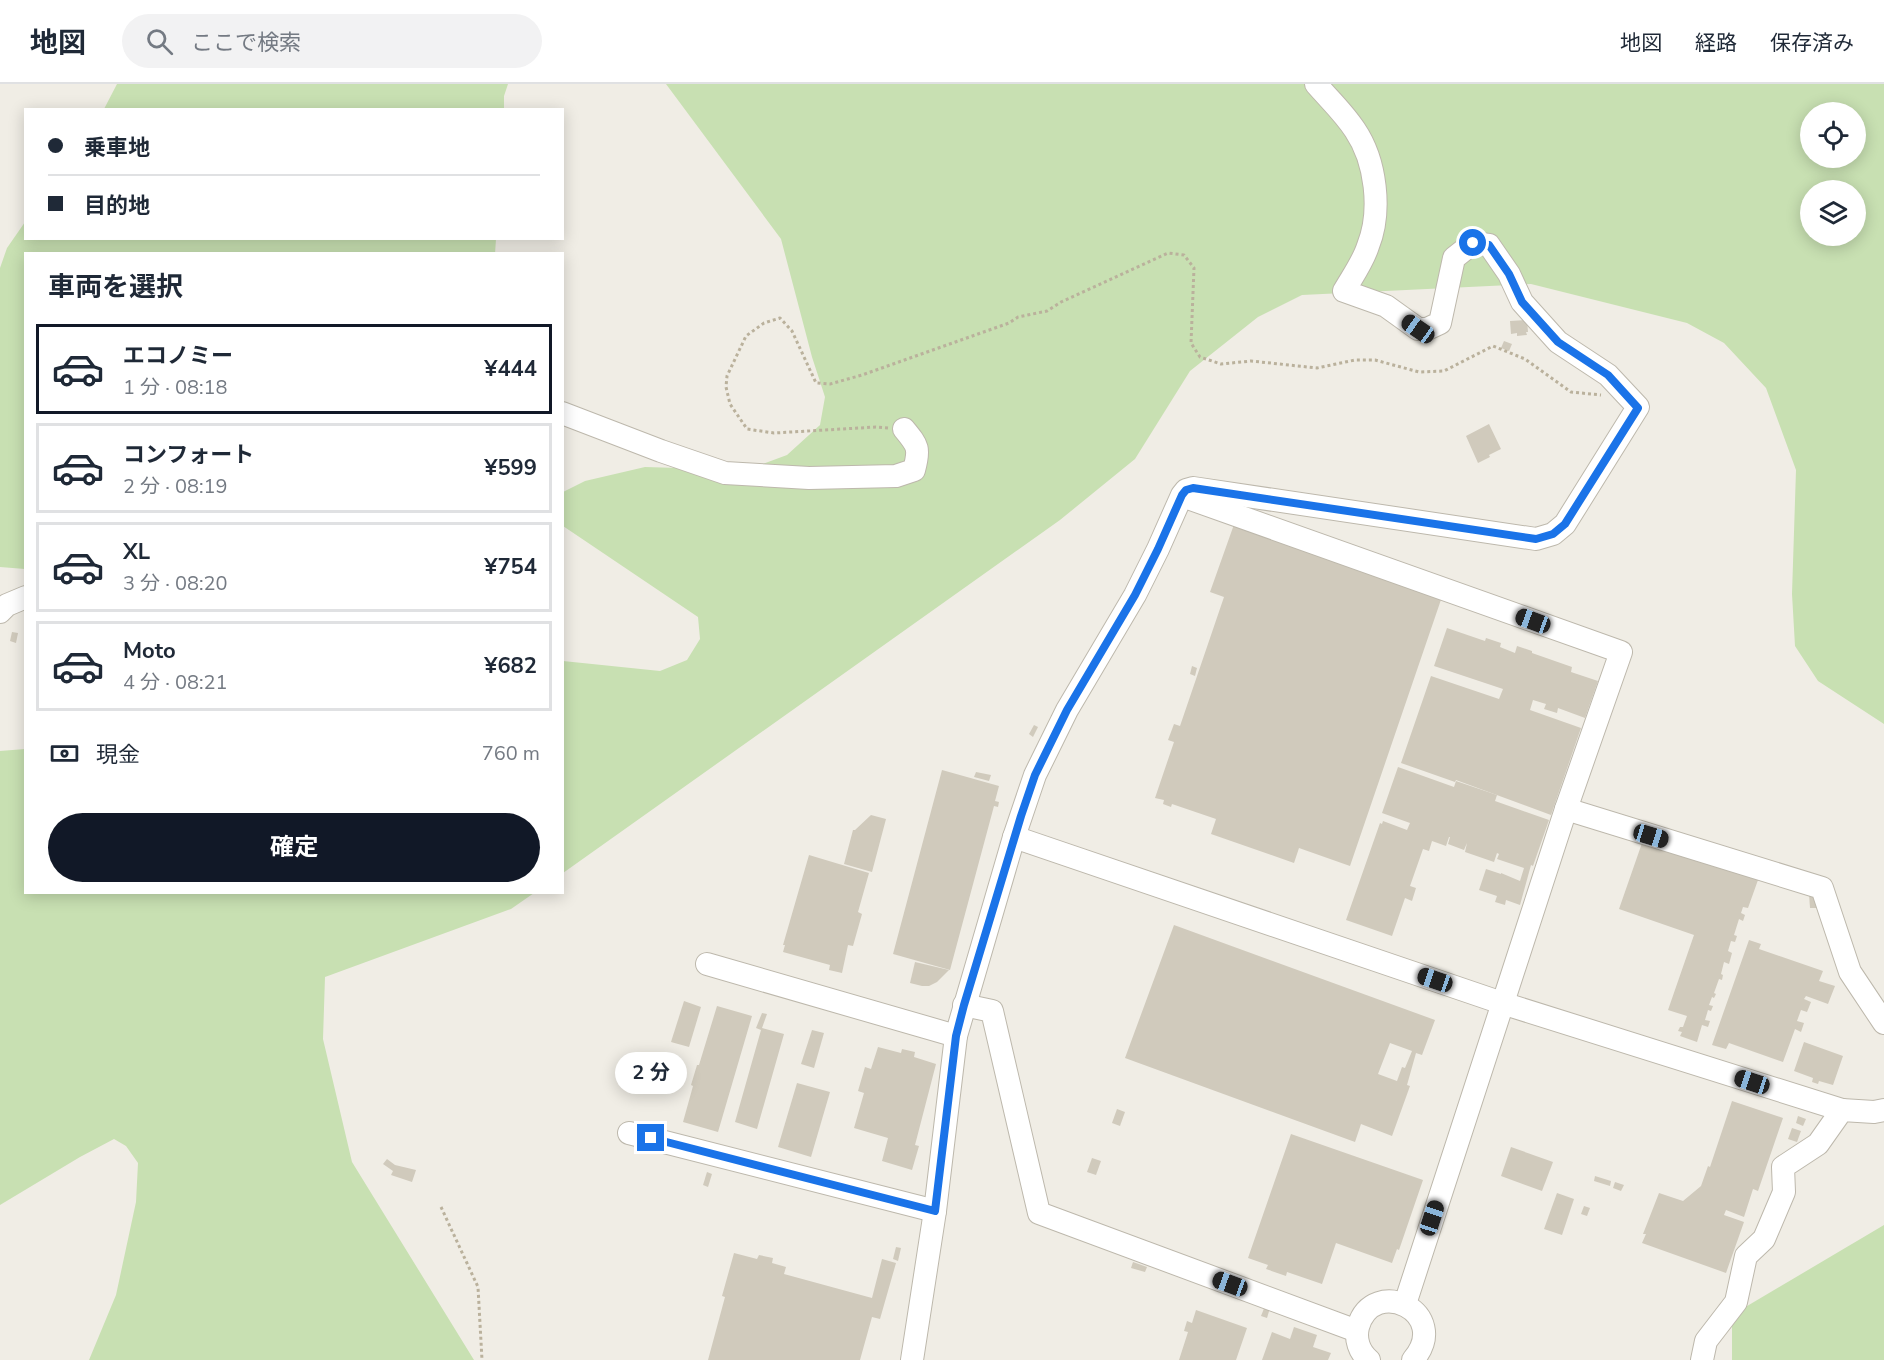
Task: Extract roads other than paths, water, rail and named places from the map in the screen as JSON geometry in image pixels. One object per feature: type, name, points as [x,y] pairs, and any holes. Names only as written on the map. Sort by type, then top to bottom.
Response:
[{"type":"street","points":[[912,1360],[935,1211],[956,1036],[1014,837],[1035,775],[1053,738],[1135,595],[1182,495],[1186,490],[1193,488],[1536,539],[1553,534],[1565,524],[1638,408],[1608,375],[1558,342],[1522,302],[1509,274],[1489,245],[1473,243],[1454,258],[1440,323],[1427,329],[1418,329],[1386,306],[1344,291],[1368,246],[1375,213],[1376,187],[1364,147],[1356,131],[1316,84]]},
{"type":"street","points":[[564,414],[725,473],[809,478],[896,476],[915,470],[918,458],[917,446],[904,429]]},
{"type":"street","points":[[1182,495],[1622,652],[1566,809],[1405,1304]]},
{"type":"street","points":[[0,612],[7,605],[24,598]]},
{"type":"street","points":[[1566,809],[1822,888],[1850,972],[1884,1023]]},
{"type":"street","points":[[1014,837],[1502,1003],[1842,1110],[1874,1112],[1884,1110]]},
{"type":"street","points":[[707,964],[956,1036]]},
{"type":"street","points":[[964,1005],[992,1011],[1039,1213],[1357,1331]]},
{"type":"street","points":[[1702,1360],[1706,1341],[1736,1302],[1746,1256],[1764,1239],[1784,1192],[1784,1167],[1818,1144],[1842,1110]]},
{"type":"street","points":[[629,1132],[935,1211]]},
{"type":"street","points":[[1369,1360],[1360,1349],[1357,1331],[1360,1321],[1374,1305],[1394,1301],[1414,1310],[1421,1320],[1424,1341],[1420,1352],[1413,1360]]}]
